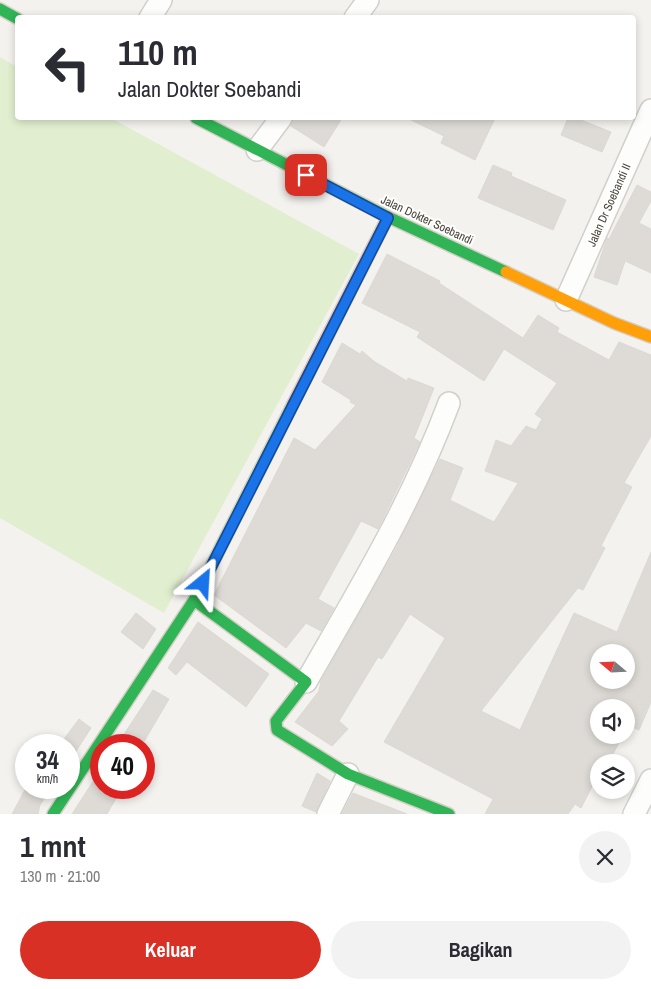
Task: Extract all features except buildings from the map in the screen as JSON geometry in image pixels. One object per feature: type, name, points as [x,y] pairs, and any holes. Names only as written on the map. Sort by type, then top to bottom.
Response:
[{"type":"street","points":[[152,15],[161,0]]},
{"type":"street","points":[[357,15],[368,0]]},
{"type":"street","points":[[0,9],[15,17]]},
{"type":"street","name":"Jalan Dr Soebandi II","points":[[566,300],[651,110]]},
{"type":"street","name":"Jalan Dokter Soebandi","points":[[200,120],[388,218],[614,324],[651,337]]},
{"type":"street","points":[[257,150],[280,120]]},
{"type":"street","points":[[53,814],[194,600],[388,218]]},
{"type":"street","points":[[449,403],[428,458],[382,550],[306,682],[276,721],[275,727],[348,774],[449,814]]},
{"type":"street","points":[[194,600],[306,682]]},
{"type":"street","points":[[328,814],[348,774]]},
{"type":"street","points":[[634,814],[651,780]]},
{"type":"green space","points":[[0,57],[15,66],[15,120],[115,120],[359,254],[164,613],[0,518]]},
{"type":"traffic: fast","points":[[0,9],[15,17]]},
{"type":"traffic: fast","points":[[200,120],[388,217],[506,272]]},
{"type":"traffic: fast","points":[[53,814],[194,600],[293,404]]},
{"type":"traffic: fast","points":[[194,600],[306,682],[276,721],[277,730],[348,774],[449,814]]},
{"type":"traffic: slow","points":[[506,272],[614,323],[651,337]]},
{"type":"traffic: jam","points":[[293,404],[388,217]]},
{"type":"route","points":[[203,583],[388,218],[306,175]]}]
